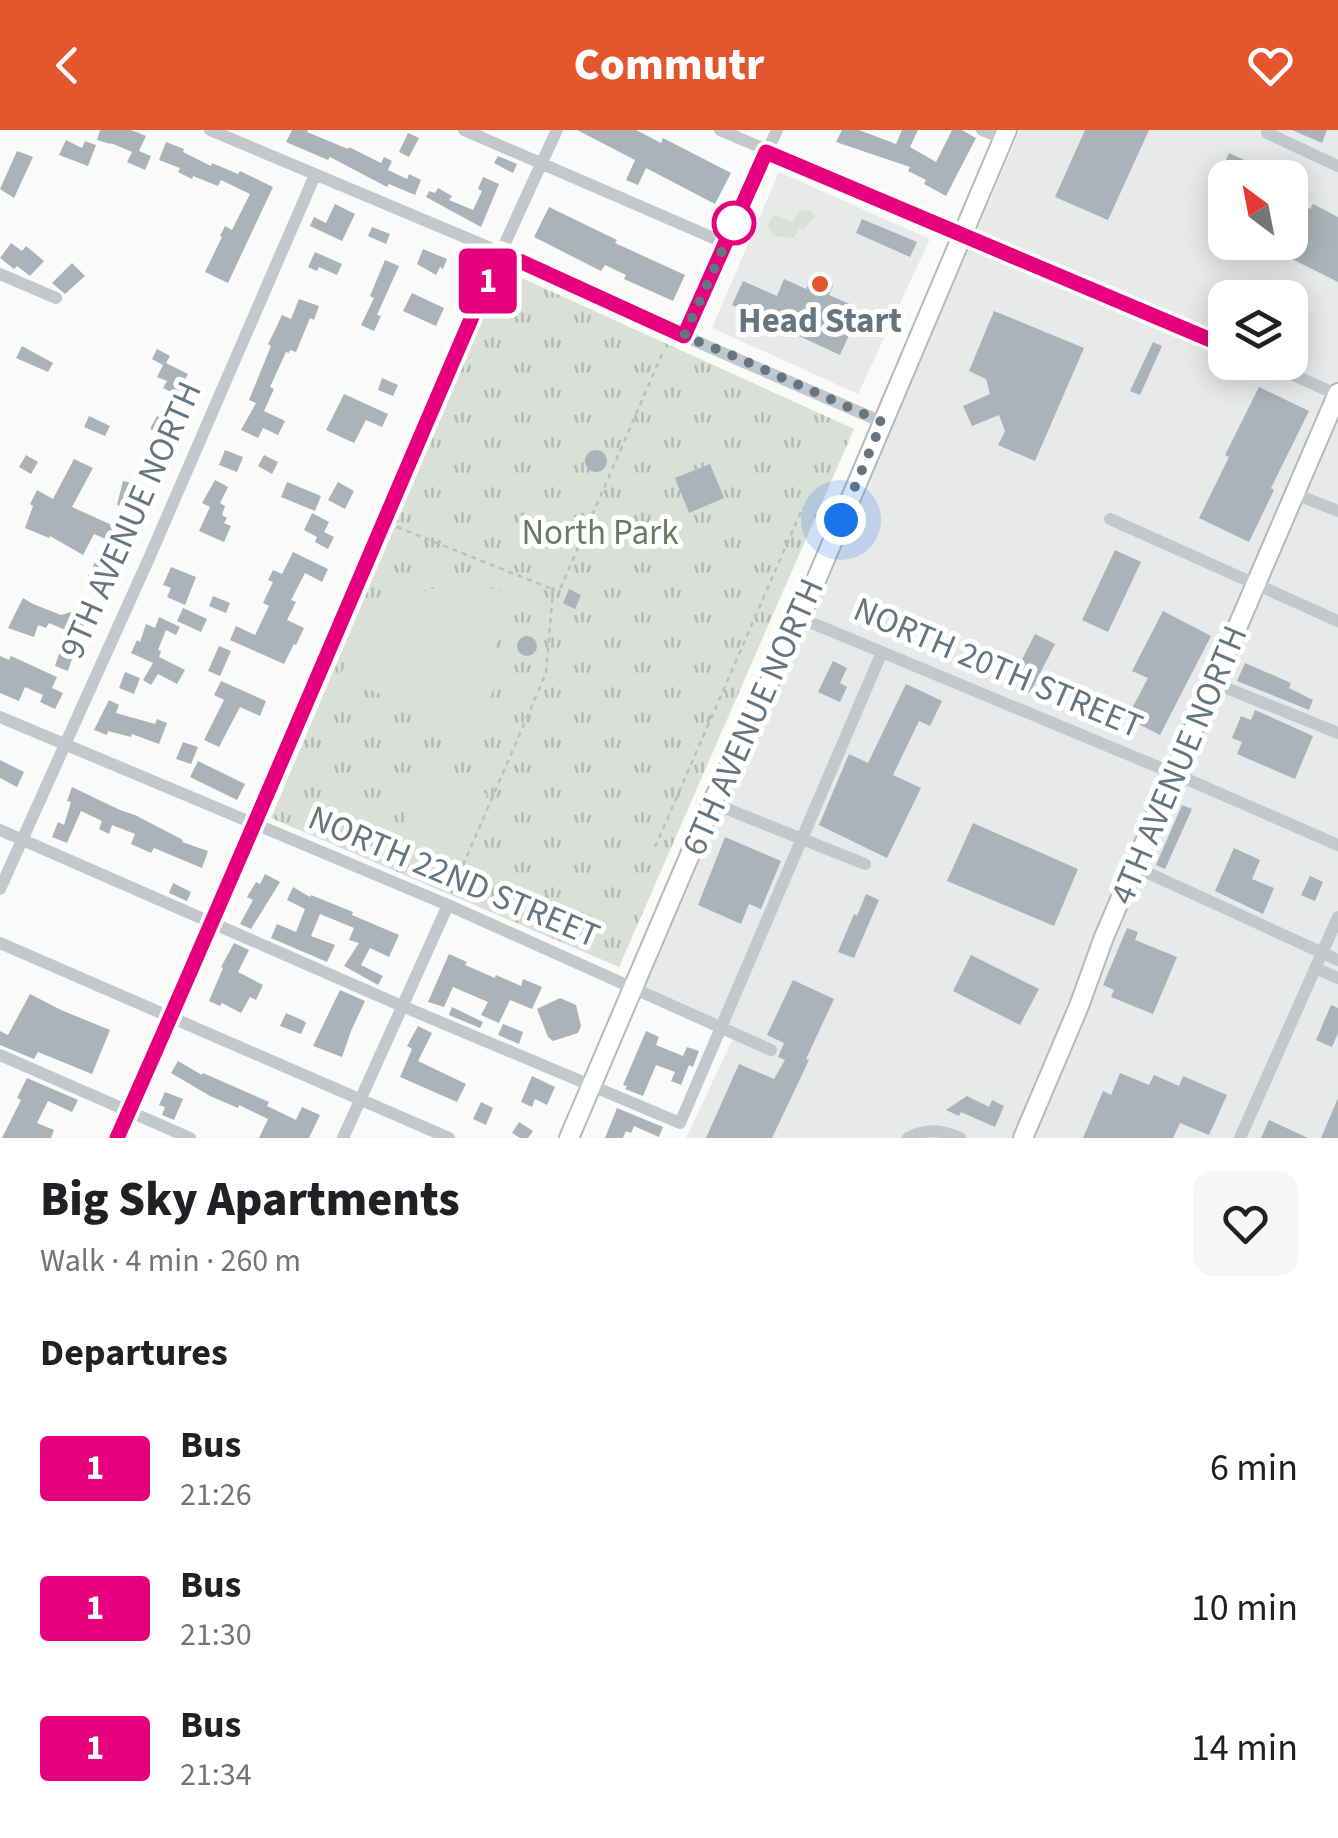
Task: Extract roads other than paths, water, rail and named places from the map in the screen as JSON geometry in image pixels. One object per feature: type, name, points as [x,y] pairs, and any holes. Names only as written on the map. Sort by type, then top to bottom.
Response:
[{"type":"main road","name":"6TH AVENUE NORTH","points":[[569,1138],[712,803],[800,618],[1005,135]]},
{"type":"main road","name":"4TH AVENUE NORTH","points":[[1023,1138],[1104,937],[1338,394]]},
{"type":"street","points":[[210,130],[500,252],[882,422]]},
{"type":"street","points":[[464,130],[725,243]]},
{"type":"street","points":[[117,1138],[500,252],[558,130]]},
{"type":"street","points":[[720,130],[1208,339]]},
{"type":"street","points":[[684,336],[777,130]]},
{"type":"street","points":[[982,130],[1005,135]]},
{"type":"street","points":[[1267,133],[1338,166]]},
{"type":"street","name":"9TH AVENUE NORTH","points":[[0,888],[315,176]]},
{"type":"street","points":[[0,274],[56,298]]},
{"type":"street","points":[[1306,380],[1338,394]]},
{"type":"street","points":[[1295,494],[1338,512]]},
{"type":"street","points":[[1110,519],[1338,621]]},
{"type":"street","name":"NORTH 20TH STREET","points":[[800,618],[1338,845]]},
{"type":"street","points":[[0,830],[680,1124],[882,652]]},
{"type":"street","points":[[1214,683],[1338,733]]},
{"type":"street","name":"NORTH 22ND STREET","points":[[0,717],[255,826],[450,899],[771,1050]]},
{"type":"street","points":[[712,803],[864,864]]},
{"type":"street","points":[[1136,866],[1338,960]]},
{"type":"street","points":[[344,1138],[450,899]]},
{"type":"street","points":[[1240,1138],[1338,918]]},
{"type":"street","points":[[0,943],[449,1138]]},
{"type":"street","points":[[1315,968],[1338,978]]},
{"type":"street","points":[[0,1055],[190,1138]]},
{"type":"street","points":[[908,1138],[918,1132],[943,1130],[960,1138]]},
{"type":"place","name":"Head Start","points":[[820,284]]},
{"type":"park label","name":"North Park","points":[[600,533]]}]
